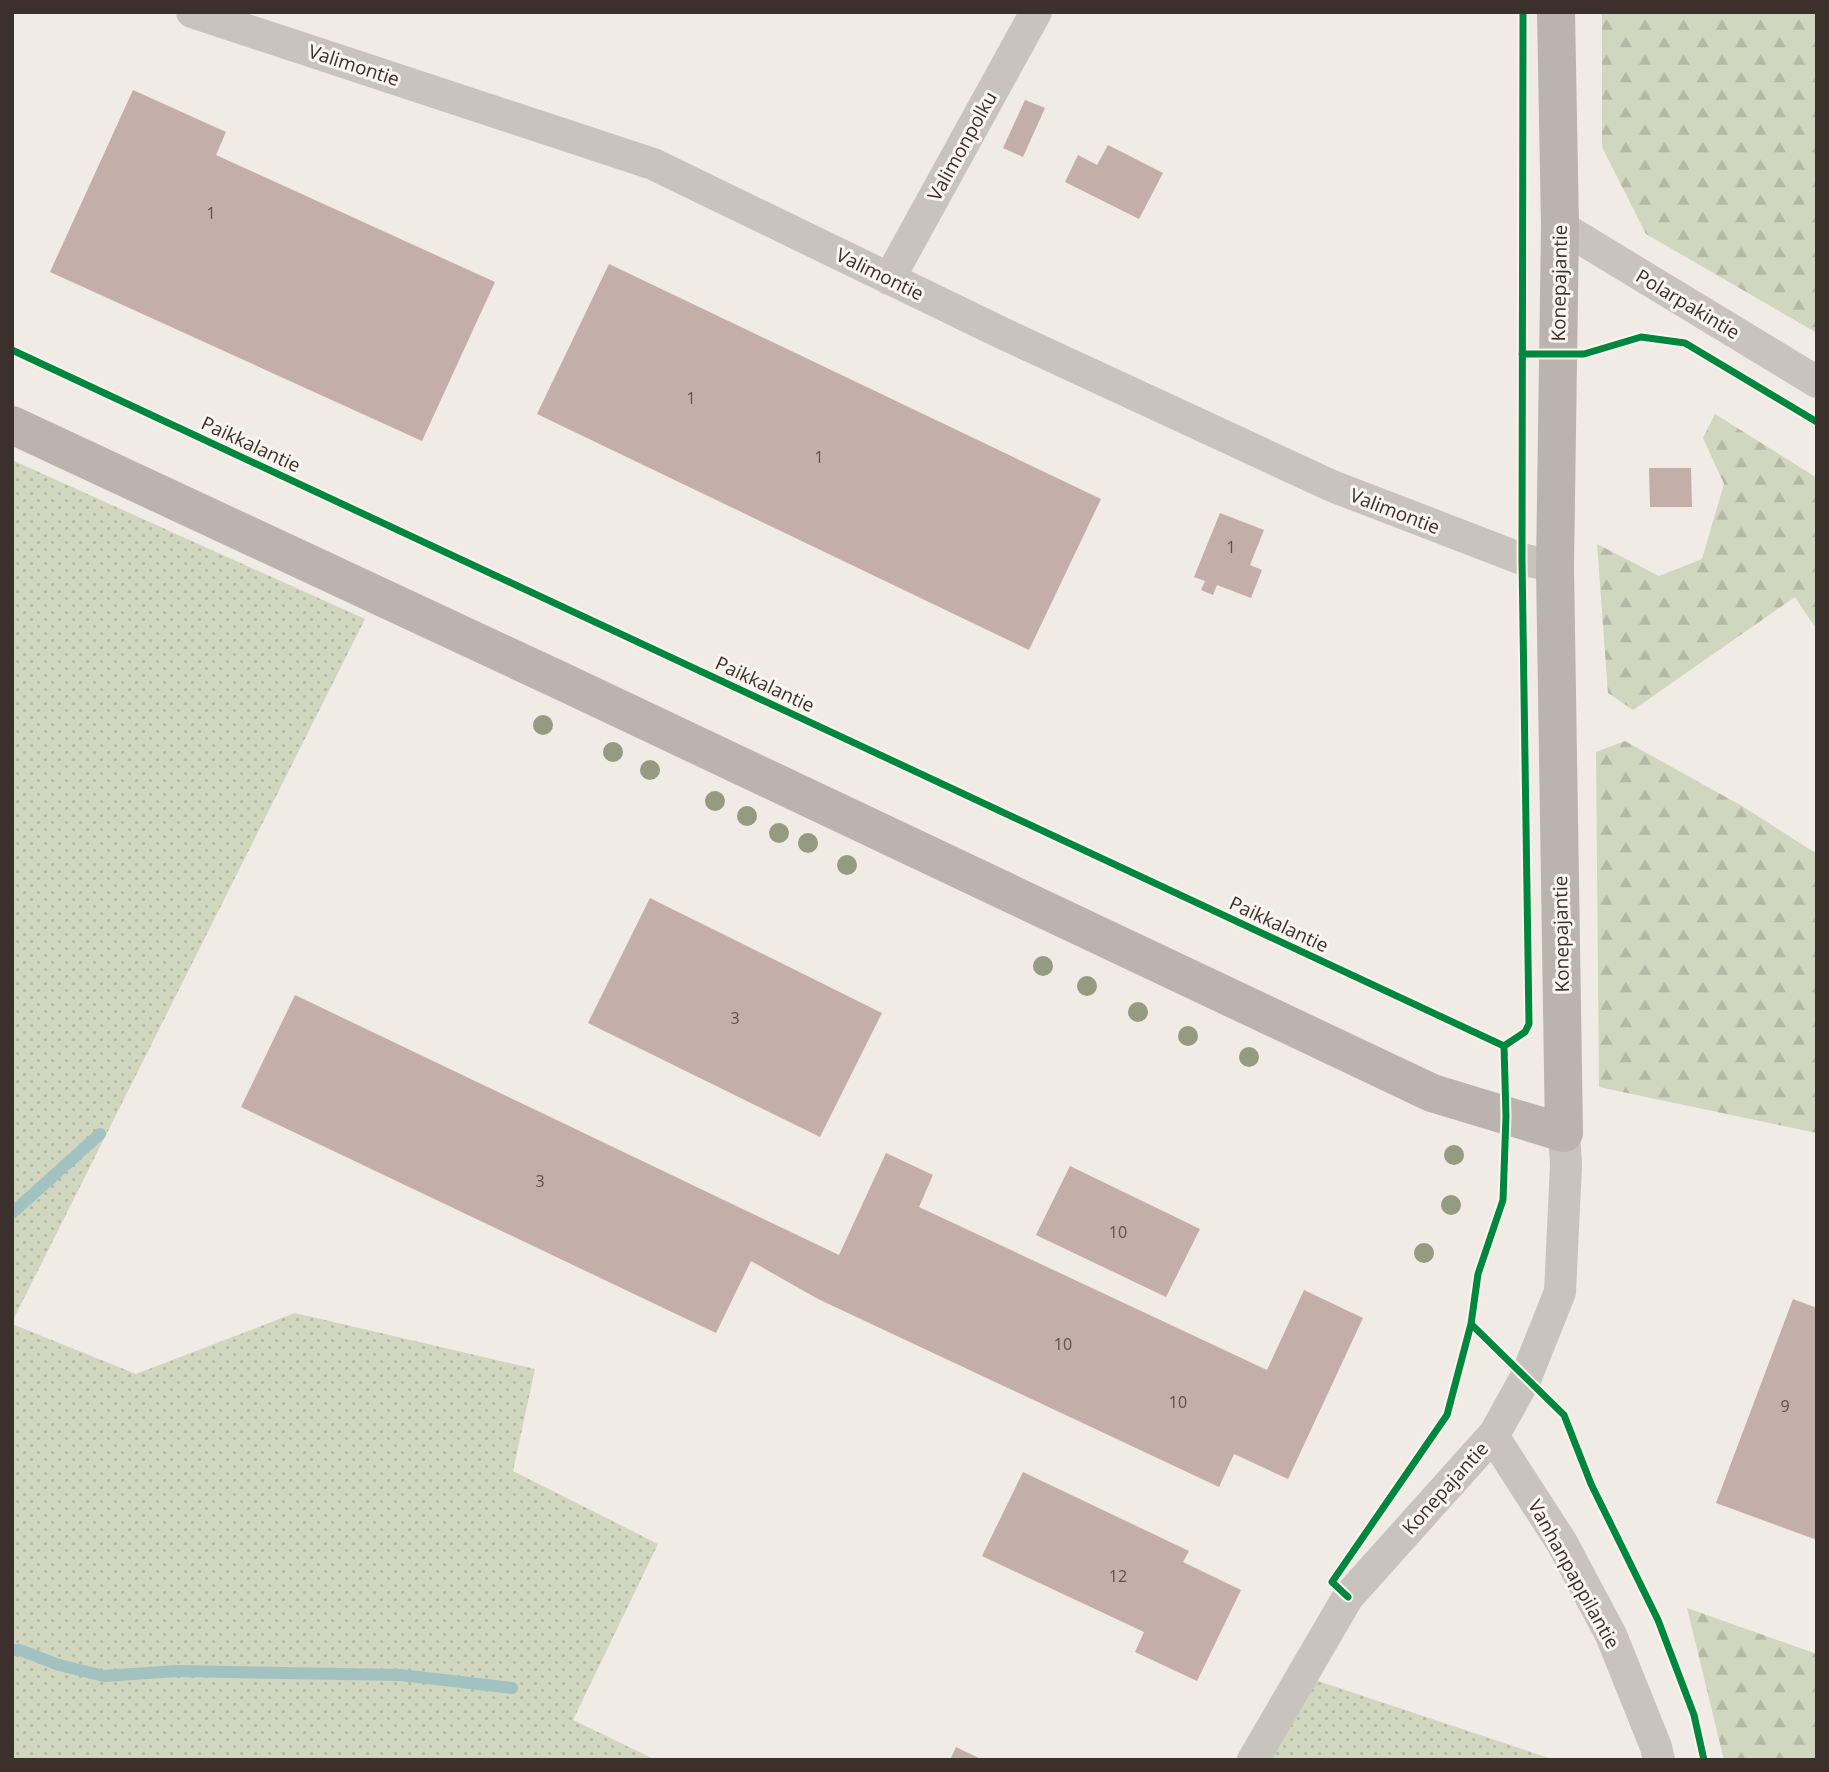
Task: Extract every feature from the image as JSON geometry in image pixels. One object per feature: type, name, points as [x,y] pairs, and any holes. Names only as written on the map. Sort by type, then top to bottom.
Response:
[{"type":"street","name":"Valimontie","points":[[192,12],[653,164],[889,279],[1332,486],[1499,551],[1555,567]]},
{"type":"street","name":"Valimonpolku","points":[[889,279],[1035,12]]},
{"type":"street","name":"Konepajantie","points":[[1253,1760],[1348,1597],[1495,1433],[1526,1377],[1560,1292],[1566,1165],[1555,567],[1560,226],[1556,12]]},
{"type":"street","name":"Polarpakintie","points":[[1560,226],[1817,382]]},
{"type":"street","points":[[12,425],[557,679],[1432,1093],[1564,1133]]},
{"type":"street","name":"Vanhanpappilantie","points":[[1495,1433],[1495,1439],[1562,1543],[1611,1635],[1656,1746],[1659,1760]]},
{"type":"green space","points":[[1602,12],[1817,12],[1817,333],[1646,234],[1602,147]]},
{"type":"green space","points":[[1715,414],[1817,478],[1817,630],[1795,597],[1633,710],[1608,693],[1597,544],[1659,576],[1702,559],[1724,484],[1703,438]]},
{"type":"green space","points":[[12,460],[365,619],[12,1322]]},
{"type":"green space","points":[[1625,741],[1742,806],[1817,854],[1817,1133],[1599,1087],[1596,752]]},
{"type":"green space","points":[[295,1313],[535,1369],[513,1471],[658,1544],[573,1720],[656,1760],[12,1760],[12,1324],[136,1374]]},
{"type":"green space","points":[[1687,1608],[1817,1654],[1817,1760],[1724,1760]]},
{"type":"green space","points":[[1315,1680],[1555,1760],[1268,1760]]},
{"type":"building","points":[[133,90],[226,132],[216,155],[495,282],[422,441],[50,272]]},
{"type":"building","points":[[1025,100],[1045,108],[1023,157],[1003,148]]},
{"type":"building","points":[[1108,145],[1163,173],[1139,219],[1065,182],[1078,155],[1097,165]]},
{"type":"building","points":[[609,264],[1101,499],[1029,650],[537,414]]},
{"type":"building","points":[[1649,468],[1691,468],[1692,507],[1650,507]]},
{"type":"building","points":[[1220,513],[1264,530],[1250,565],[1262,570],[1251,598],[1217,585],[1213,595],[1201,590],[1205,581],[1194,577]]},
{"type":"building","points":[[650,898],[882,1013],[820,1137],[588,1023]]},
{"type":"building","points":[[295,995],[839,1255],[886,1153],[933,1175],[919,1207],[1267,1370],[1304,1290],[1363,1318],[1288,1479],[1234,1454],[1219,1487],[818,1299],[751,1261],[716,1333],[241,1107]]},
{"type":"building","points":[[1070,1166],[1200,1229],[1166,1297],[1036,1235]]},
{"type":"building","points":[[1793,1299],[1817,1308],[1817,1540],[1716,1503]]},
{"type":"building","points":[[1023,1472],[1189,1551],[1183,1562],[1241,1590],[1197,1681],[1135,1652],[1144,1632],[982,1556]]},
{"type":"building","points":[[956,1747],[983,1760],[950,1760]]},
{"type":"waterway","points":[[12,1213],[100,1134]]},
{"type":"waterway","points":[[12,1650],[20,1650],[59,1665],[104,1676],[176,1671],[401,1675],[512,1688]]},
{"type":"cycle path","points":[[1348,1597],[1332,1582],[1447,1415],[1471,1324],[1478,1274],[1503,1200],[1506,1116],[1504,1046],[1525,1032],[1529,1024],[1522,559],[1523,12]]},
{"type":"cycle path","points":[[1522,354],[1584,354],[1641,337],[1685,343],[1817,422]]},
{"type":"cycle path","name":"Paikkalantie","points":[[12,350],[1504,1046]]},
{"type":"cycle path","points":[[1471,1324],[1564,1415],[1591,1484],[1658,1620],[1694,1715],[1704,1760]]}]
